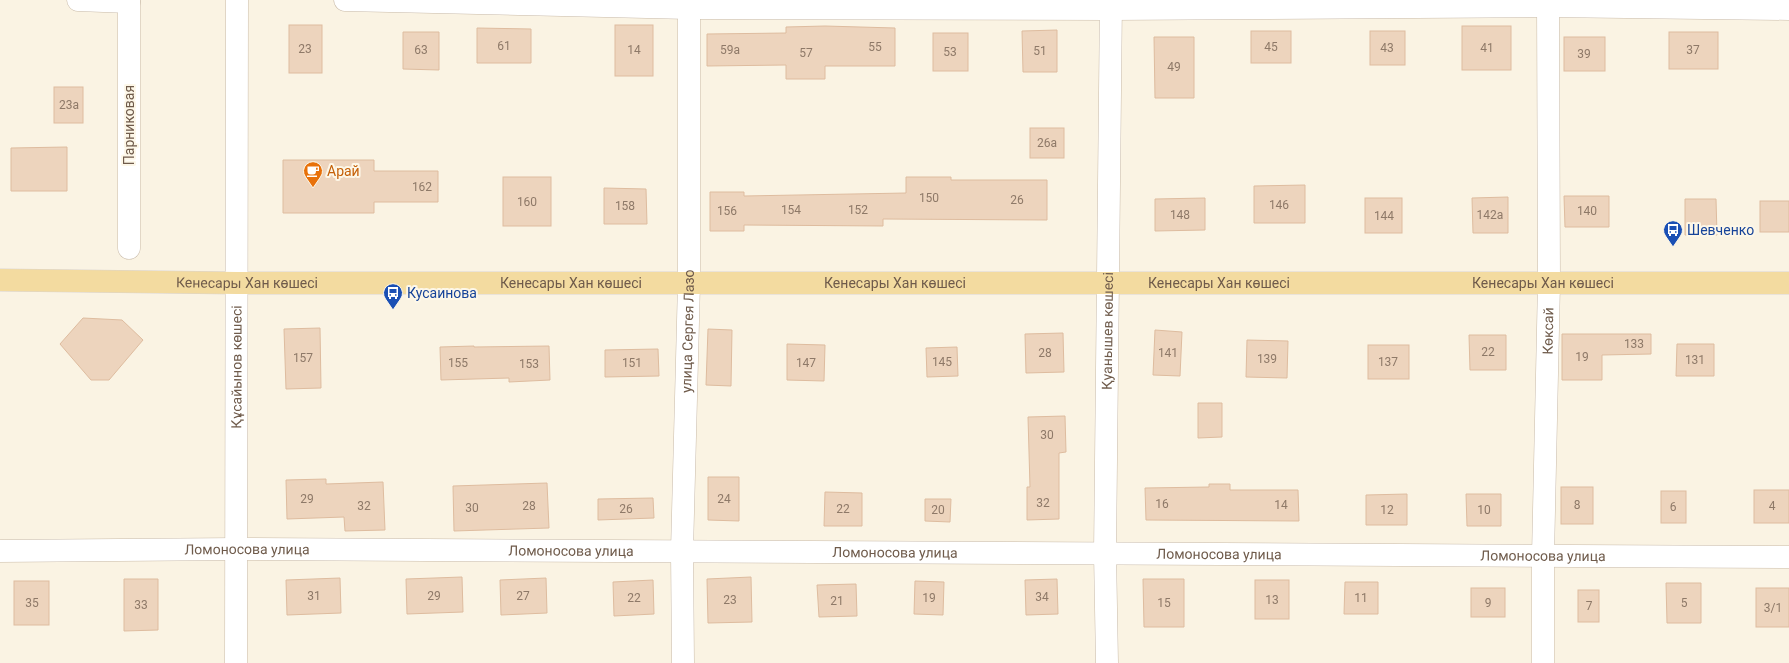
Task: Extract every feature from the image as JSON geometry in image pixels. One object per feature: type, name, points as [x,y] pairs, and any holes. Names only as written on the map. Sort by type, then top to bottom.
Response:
[{"type":"main road","name":"Кенесары Хан көшесі","points":[[0,280],[237,283],[1789,283]]},
{"type":"street","name":"Парниковая","points":[[78,0],[129,1],[129,248]]},
{"type":"street","name":"Құсайынов көшесі","points":[[236,663],[237,0]]},
{"type":"street","points":[[345,0],[689,4],[1111,5],[1548,3],[1789,9]]},
{"type":"street","name":"Көксай","points":[[1543,663],[1543,556],[1549,283],[1548,3]]},
{"type":"street","name":"улица Сергея Лазо","points":[[683,663],[682,551],[689,283],[689,4]]},
{"type":"street","name":"Қуанышев көшесі","points":[[1107,663],[1105,553],[1111,5]]},
{"type":"street","name":"Ломоносова улица","points":[[0,551],[237,549],[1789,558]]},
{"type":"building","points":[[289,25],[322,25],[322,73],[289,73]]},
{"type":"building","points":[[615,25],[653,25],[653,76],[615,76]]},
{"type":"building","points":[[825,26],[895,28],[895,66],[825,66],[825,79],[786,79],[786,65],[707,66],[707,34],[786,33],[786,27]]},
{"type":"building","points":[[1462,26],[1511,26],[1511,70],[1462,70]]},
{"type":"building","points":[[477,28],[531,29],[531,63],[477,63]]},
{"type":"building","points":[[1057,30],[1057,72],[1023,72],[1022,31]]},
{"type":"building","points":[[1251,31],[1291,31],[1291,63],[1251,63]]},
{"type":"building","points":[[1370,31],[1405,31],[1405,65],[1370,65]]},
{"type":"building","points":[[403,32],[439,32],[439,70],[403,69]]},
{"type":"building","points":[[1669,32],[1718,32],[1718,69],[1669,69]]},
{"type":"building","points":[[933,33],[968,33],[968,71],[933,71]]},
{"type":"building","points":[[1154,37],[1194,37],[1194,98],[1155,98]]},
{"type":"building","points":[[1564,37],[1605,37],[1605,71],[1564,71]]},
{"type":"building","points":[[54,87],[83,87],[83,123],[54,123]]},
{"type":"building","points":[[1030,128],[1064,128],[1064,158],[1030,158]]},
{"type":"building","points":[[67,147],[67,191],[11,191],[11,148]]},
{"type":"building","points":[[283,160],[374,160],[374,171],[438,171],[438,202],[374,202],[374,213],[283,213]]},
{"type":"building","points":[[503,177],[551,177],[551,226],[503,226]]},
{"type":"building","points":[[906,177],[951,177],[951,180],[1047,180],[1047,220],[883,219],[883,226],[744,225],[744,231],[710,231],[710,192],[744,192],[744,196],[906,193]]},
{"type":"building","points":[[1305,185],[1305,223],[1254,223],[1254,186]]},
{"type":"building","points":[[604,188],[646,189],[647,224],[604,224]]},
{"type":"building","points":[[1564,196],[1609,196],[1609,227],[1565,227]]},
{"type":"building","points":[[1508,197],[1508,233],[1473,233],[1472,198]]},
{"type":"building","points":[[1205,198],[1205,230],[1155,231],[1155,199]]},
{"type":"building","points":[[1365,198],[1402,198],[1402,233],[1365,233]]},
{"type":"building","points":[[1685,199],[1716,199],[1717,235],[1685,235]]},
{"type":"building","points":[[1760,201],[1789,201],[1789,232],[1760,232]]},
{"type":"building","points":[[83,318],[122,320],[143,340],[109,380],[91,380],[60,344]]},
{"type":"building","points":[[320,328],[321,388],[286,389],[284,329]]},
{"type":"building","points":[[708,329],[732,330],[731,386],[706,385]]},
{"type":"building","points":[[1155,330],[1182,332],[1180,376],[1153,375]]},
{"type":"building","points":[[1063,333],[1064,372],[1026,373],[1025,334]]},
{"type":"building","points":[[1562,334],[1651,334],[1651,354],[1602,355],[1602,380],[1562,380]]},
{"type":"building","points":[[1469,335],[1506,335],[1506,370],[1470,370]]},
{"type":"building","points":[[1247,340],[1288,341],[1287,378],[1246,377]]},
{"type":"building","points":[[787,344],[825,345],[824,381],[787,380]]},
{"type":"building","points":[[1677,344],[1714,344],[1714,376],[1676,376]]},
{"type":"building","points":[[1368,345],[1409,345],[1409,379],[1368,379]]},
{"type":"building","points":[[549,346],[550,380],[509,382],[509,378],[441,380],[440,347]]},
{"type":"building","points":[[957,347],[958,376],[927,377],[926,348]]},
{"type":"building","points":[[658,349],[659,376],[605,377],[605,350]]},
{"type":"building","points":[[1198,403],[1222,403],[1222,437],[1198,438]]},
{"type":"building","points":[[1065,416],[1066,452],[1059,453],[1059,519],[1027,520],[1027,487],[1030,487],[1028,417]]},
{"type":"building","points":[[708,477],[739,477],[739,521],[708,520]]},
{"type":"building","points":[[326,479],[326,484],[383,482],[385,530],[345,531],[344,517],[287,519],[286,480]]},
{"type":"building","points":[[547,483],[549,528],[454,531],[453,486]]},
{"type":"building","points":[[1209,484],[1230,484],[1230,490],[1298,490],[1299,521],[1146,520],[1145,488],[1209,487]]},
{"type":"building","points":[[1561,487],[1593,487],[1593,524],[1561,524]]},
{"type":"building","points":[[1754,490],[1789,490],[1789,523],[1754,523]]},
{"type":"building","points":[[1661,491],[1686,491],[1686,523],[1661,523]]},
{"type":"building","points":[[825,492],[862,493],[862,526],[824,526]]},
{"type":"building","points":[[1407,494],[1407,525],[1366,525],[1366,495]]},
{"type":"building","points":[[1466,494],[1501,494],[1501,526],[1467,526]]},
{"type":"building","points":[[653,498],[654,518],[598,520],[598,499]]},
{"type":"building","points":[[925,499],[951,499],[950,522],[925,521]]},
{"type":"building","points":[[462,577],[463,612],[407,614],[406,579]]},
{"type":"building","points":[[751,577],[752,622],[708,623],[707,579]]},
{"type":"building","points":[[340,578],[341,613],[287,615],[286,580]]},
{"type":"building","points":[[546,578],[547,613],[501,615],[500,580]]},
{"type":"building","points":[[124,579],[158,579],[158,630],[124,631]]},
{"type":"building","points":[[1057,579],[1058,614],[1026,615],[1025,580]]},
{"type":"building","points":[[1143,579],[1184,579],[1184,627],[1144,627]]},
{"type":"building","points":[[653,580],[654,614],[614,616],[613,582]]},
{"type":"building","points":[[1255,580],[1289,580],[1289,619],[1255,619]]},
{"type":"building","points":[[14,581],[49,581],[49,625],[14,625]]},
{"type":"building","points":[[915,581],[944,582],[943,615],[914,614]]},
{"type":"building","points":[[1345,582],[1378,582],[1378,614],[1344,614]]},
{"type":"building","points":[[1666,583],[1701,583],[1701,623],[1667,623]]},
{"type":"building","points":[[856,584],[857,616],[819,617],[817,585]]},
{"type":"building","points":[[1471,588],[1505,588],[1505,617],[1471,617]]},
{"type":"building","points":[[1756,588],[1789,588],[1789,627],[1756,627]]},
{"type":"building","points":[[1578,590],[1599,590],[1599,622],[1578,622]]},
{"type":"place","name":"Арай","points":[[313,188]]},
{"type":"place","name":"Шевченко","points":[[1673,247]]},
{"type":"place","name":"Кусаинова","points":[[393,310]]}]
